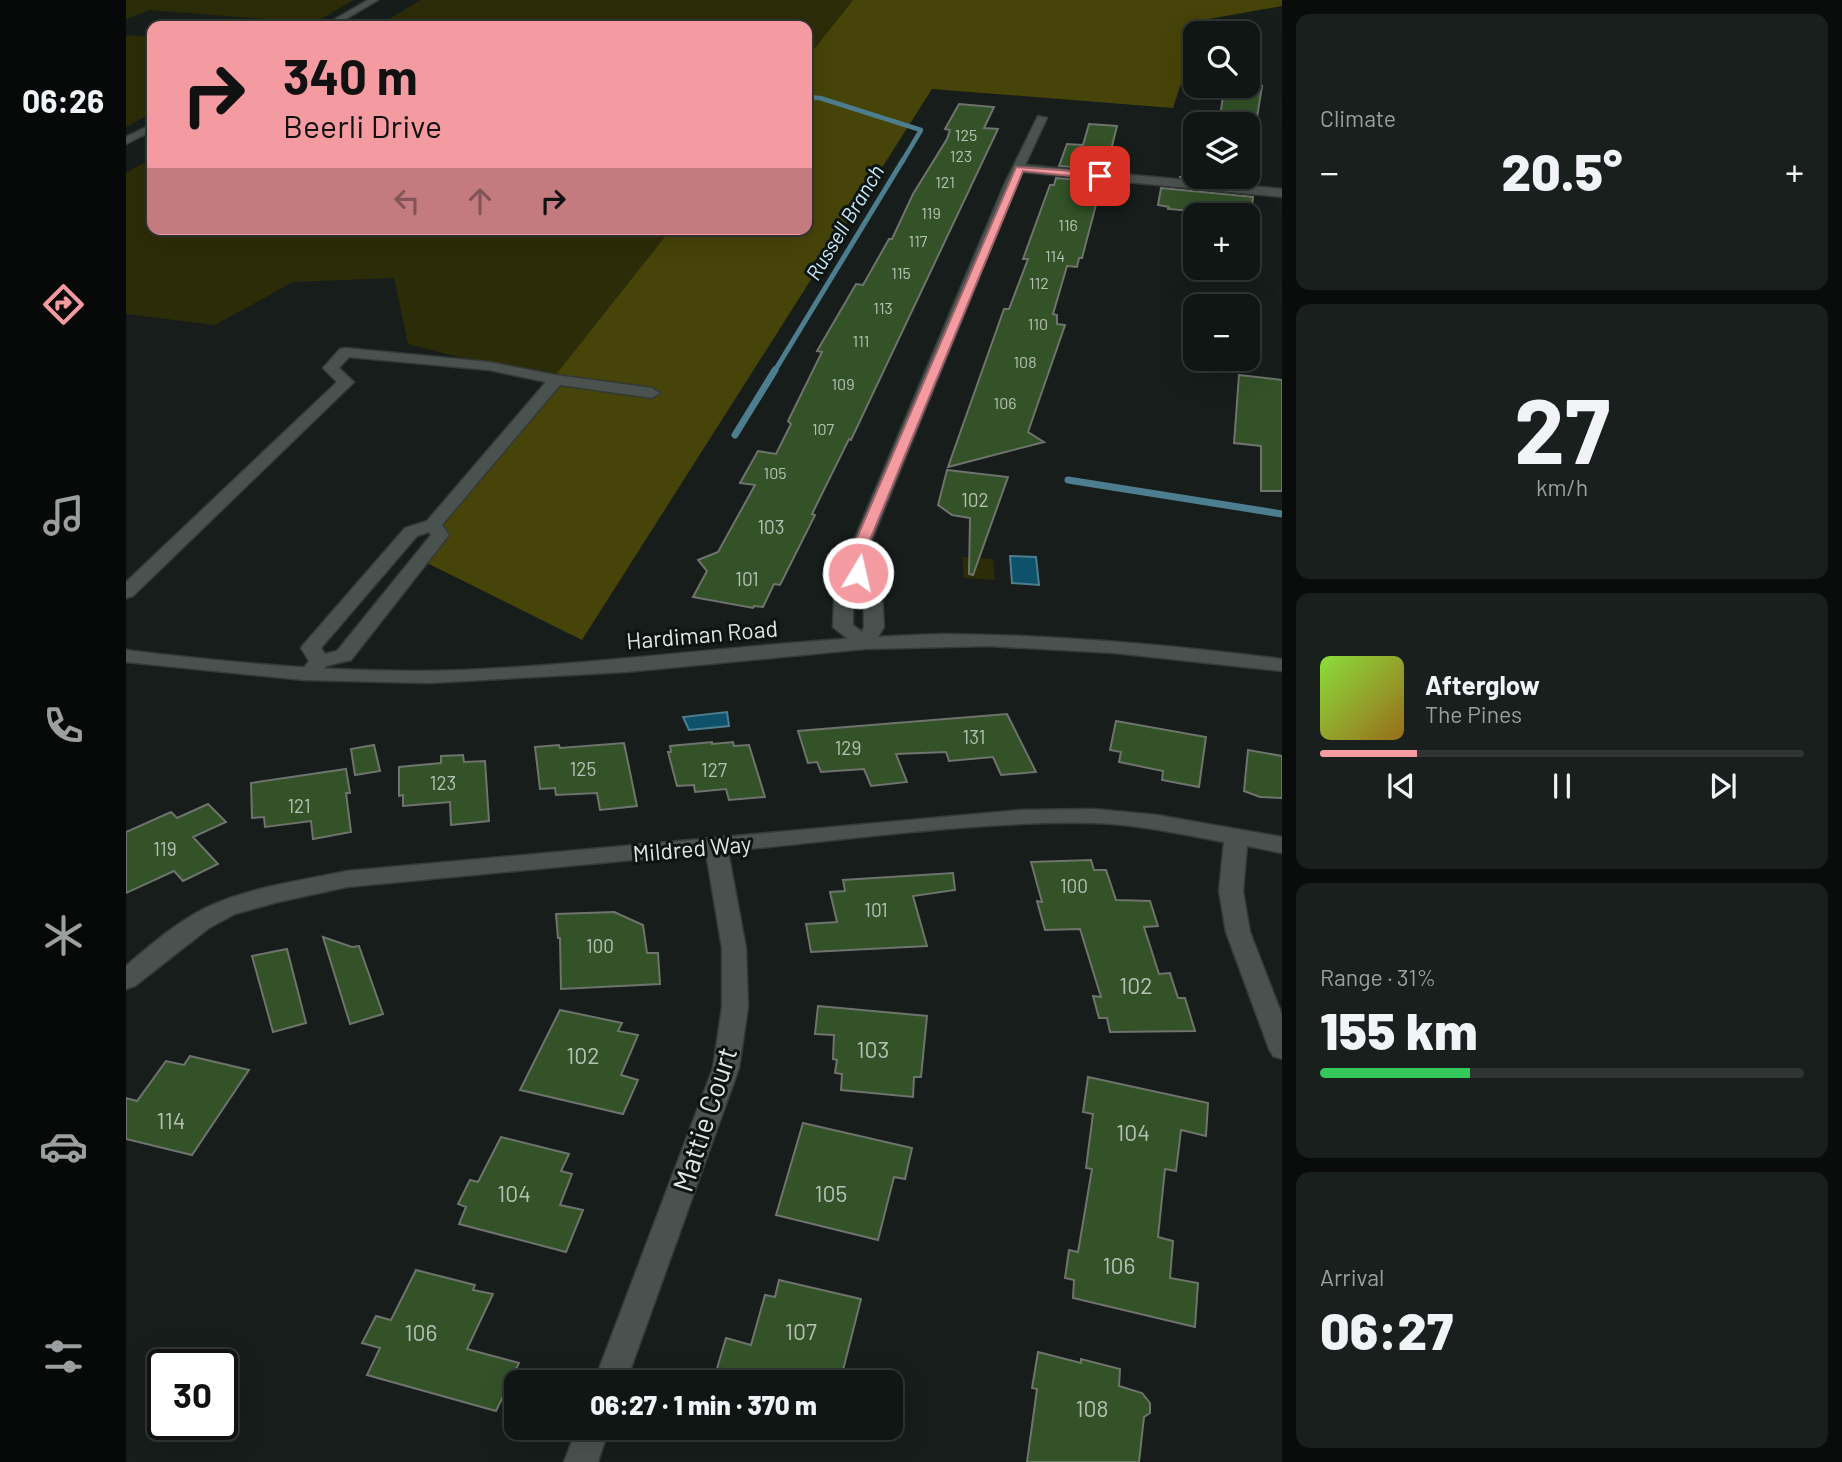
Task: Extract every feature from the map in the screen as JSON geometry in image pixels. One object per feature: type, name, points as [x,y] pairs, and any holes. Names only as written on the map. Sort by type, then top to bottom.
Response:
[{"type":"street","points":[[337,21],[374,0]]},
{"type":"street","points":[[858,573],[860,547],[1042,118]]},
{"type":"street","points":[[126,141],[147,130]]},
{"type":"street","points":[[1020,169],[1282,193]]},
{"type":"street","points":[[126,592],[346,382],[330,368],[345,352],[489,366],[556,380],[652,393]]},
{"type":"street","points":[[433,525],[440,535],[344,656],[314,667],[312,648],[411,532],[433,525],[556,380]]},
{"type":"street","points":[[858,573],[872,580],[874,627],[865,643],[844,627],[844,582],[858,573]]},
{"type":"street","name":"Hardiman Road","points":[[126,656],[235,670],[314,667],[363,677],[452,676],[626,666],[865,643],[944,640],[1048,642],[1145,648],[1282,665]]},
{"type":"street","name":"Mildred Way","points":[[126,980],[153,956],[213,915],[273,895],[347,879],[1020,817],[1094,816],[1157,822],[1282,845]]},
{"type":"street","points":[[1236,837],[1231,891],[1238,932],[1282,1049]]},
{"type":"street","name":"Mattie Court","points":[[614,1370],[726,1068],[735,1007],[734,948],[716,846]]},
{"type":"street","points":[[581,1462],[589,1440]]},
{"type":"shaded area","points":[[126,0],[354,0],[317,21],[150,10],[126,19]]},
{"type":"shaded area","points":[[421,0],[853,0],[812,52],[812,21],[385,21]]},
{"type":"shaded area","points":[[853,0],[1282,0],[1282,6],[1203,21],[1183,21],[1183,78],[1173,108],[932,89],[582,640],[413,556],[666,235],[812,235],[812,52]]},
{"type":"shaded area","points":[[126,35],[147,37],[147,116],[126,127]]},
{"type":"shaded area","points":[[147,161],[147,235],[666,235],[552,381],[408,344],[394,278],[293,282],[215,325],[126,314],[126,173]]},
{"type":"shaded area","points":[[962,557],[993,559],[995,580],[964,578]]},
{"type":"water","points":[[1010,556],[1036,557],[1039,585],[1012,583]]},
{"type":"water","points":[[727,712],[729,726],[689,730],[683,717]]},
{"type":"building","points":[[1262,86],[1258,112],[1221,112],[1223,98],[1260,98]]},
{"type":"building","points":[[959,104],[994,107],[984,128],[998,129],[780,585],[774,584],[763,607],[753,608],[693,597],[707,571],[698,560],[718,552],[755,485],[740,483],[758,451],[776,454],[791,424],[788,421],[822,352],[817,351],[856,284],[863,285],[889,239],[892,239],[913,194],[947,139],[950,130],[945,129]]},
{"type":"building","points":[[1089,124],[1117,126],[1106,170],[1059,166],[1067,144],[1083,145]]},
{"type":"building","points":[[1056,178],[1102,182],[1082,258],[1079,258],[1077,267],[1067,266],[1053,314],[1057,315],[1057,324],[1065,325],[1028,432],[1044,442],[948,467],[1004,309],[1009,309],[1028,259],[1023,259],[1050,185],[1054,185]]},
{"type":"building","points":[[1161,188],[1253,197],[1252,203],[1183,203],[1183,210],[1158,205]]},
{"type":"building","points":[[1239,375],[1282,380],[1282,491],[1261,491],[1261,446],[1234,443]]},
{"type":"building","points":[[947,470],[1008,477],[973,575],[969,574],[970,518],[952,515],[938,505]]},
{"type":"building","points":[[1007,714],[1036,772],[1001,775],[993,757],[949,761],[946,752],[896,754],[907,782],[871,786],[864,769],[821,772],[817,762],[808,763],[798,731]]},
{"type":"building","points":[[1116,721],[1206,737],[1199,787],[1162,780],[1163,771],[1119,762],[1121,752],[1110,750]]},
{"type":"building","points":[[733,742],[734,746],[749,745],[765,797],[729,800],[726,789],[695,792],[694,785],[677,786],[668,752],[671,752],[670,746]]},
{"type":"building","points":[[624,743],[637,806],[600,810],[597,793],[556,795],[555,788],[540,789],[535,747],[559,745],[560,748]]},
{"type":"building","points":[[374,745],[380,771],[355,775],[351,749]]},
{"type":"building","points":[[1248,750],[1282,756],[1282,798],[1260,797],[1244,791]]},
{"type":"building","points":[[463,755],[464,762],[485,761],[489,821],[451,825],[450,802],[403,806],[403,795],[399,796],[399,767],[441,763],[441,756]]},
{"type":"building","points":[[346,769],[351,832],[313,839],[311,821],[265,827],[264,817],[252,818],[251,783]]},
{"type":"building","points":[[208,804],[226,822],[193,837],[218,864],[183,881],[174,871],[126,893],[126,832],[171,812],[177,818]]},
{"type":"building","points":[[1091,860],[1094,870],[1106,870],[1116,900],[1150,901],[1158,926],[1144,927],[1159,974],[1170,973],[1178,998],[1185,998],[1195,1031],[1110,1032],[1107,1018],[1099,1018],[1093,996],[1101,997],[1080,929],[1045,930],[1037,901],[1042,902],[1031,862]]},
{"type":"building","points":[[953,873],[955,890],[913,896],[927,946],[811,952],[806,924],[837,922],[830,892],[845,891],[843,880]]},
{"type":"building","points":[[614,912],[643,925],[647,953],[658,953],[660,984],[561,989],[560,938],[556,914]]},
{"type":"building","points":[[323,937],[352,947],[359,946],[383,1014],[350,1024]]},
{"type":"building","points":[[287,949],[306,1023],[273,1032],[252,956]]},
{"type":"building","points":[[818,1006],[927,1016],[921,1077],[914,1077],[913,1097],[841,1090],[842,1074],[835,1073],[837,1060],[833,1059],[834,1035],[815,1034]]},
{"type":"building","points":[[560,1010],[622,1023],[618,1031],[638,1035],[621,1075],[638,1080],[623,1114],[520,1090]]},
{"type":"building","points":[[190,1056],[249,1070],[192,1155],[126,1139],[126,1098],[137,1101],[166,1061],[184,1065]]},
{"type":"building","points":[[1088,1077],[1208,1103],[1206,1136],[1181,1130],[1176,1171],[1165,1169],[1158,1237],[1173,1241],[1170,1278],[1198,1283],[1195,1327],[1073,1298],[1074,1280],[1065,1278],[1069,1250],[1078,1252],[1092,1169],[1086,1168],[1093,1114],[1083,1112]]},
{"type":"building","points":[[803,1123],[912,1148],[905,1179],[894,1177],[878,1240],[776,1215]]},
{"type":"building","points":[[501,1137],[569,1154],[561,1171],[572,1174],[560,1205],[583,1210],[566,1252],[459,1224],[466,1207],[458,1204],[470,1180],[478,1182]]},
{"type":"building","points":[[416,1270],[475,1285],[473,1290],[493,1294],[467,1349],[519,1363],[516,1370],[504,1370],[504,1394],[496,1411],[367,1375],[380,1348],[362,1343],[376,1316],[391,1320]]},
{"type":"building","points":[[779,1280],[861,1299],[843,1370],[717,1370],[726,1338],[751,1345],[765,1295],[775,1297]]},
{"type":"building","points":[[1038,1352],[1120,1369],[1119,1386],[1142,1393],[1150,1403],[1150,1413],[1144,1417],[1139,1462],[1027,1462],[1037,1389],[1032,1388]]},
{"type":"waterway","name":"Russell Branch","points":[[812,97],[921,130],[902,162]]},
{"type":"waterway","name":"Russell Branch","points":[[774,372],[903,160]]},
{"type":"waterway","name":"Russell Branch","points":[[735,435],[775,370]]},
{"type":"waterway","name":"Russell Branch","points":[[1068,480],[1282,514]]},
{"type":"route","points":[[858,573],[860,547],[1020,169],[1100,176]]}]
